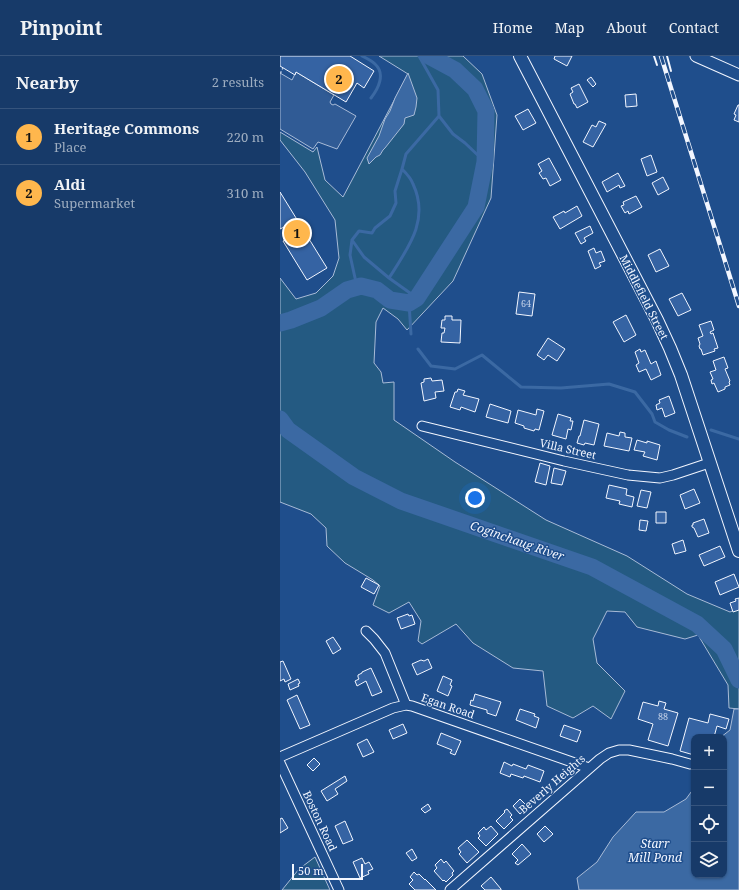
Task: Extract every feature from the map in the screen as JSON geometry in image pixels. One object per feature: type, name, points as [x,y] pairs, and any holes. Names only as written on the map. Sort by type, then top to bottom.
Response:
[{"type":"main road","name":"Middlefield Street","points":[[520,56],[664,334],[680,375],[739,550]]},
{"type":"street","points":[[696,56],[739,75]]},
{"type":"street","name":"Villa Street","points":[[422,426],[628,475],[660,478],[709,463]]},
{"type":"street","points":[[366,631],[384,653],[406,705]]},
{"type":"street","name":"Egan Road","points":[[280,757],[393,708],[406,705],[588,768]]},
{"type":"street","name":"Beverly Heights","points":[[450,890],[588,768],[608,753],[619,750],[629,750],[690,764]]},
{"type":"street","name":"Boston Road","points":[[280,763],[339,890]]},
{"type":"path","points":[[280,74],[283,68]]},
{"type":"shaded area","points":[[379,56],[463,56],[482,74],[497,115],[491,198],[453,281],[407,330],[398,319],[383,308],[376,322],[374,363],[381,372],[383,383],[394,382],[394,420],[455,462],[546,520],[627,556],[687,594],[730,612],[739,608],[739,709],[729,708],[728,685],[698,635],[685,639],[637,627],[625,612],[607,611],[593,639],[597,663],[625,691],[611,719],[593,706],[573,718],[547,706],[543,671],[513,668],[473,643],[456,624],[422,644],[418,641],[421,621],[409,602],[389,613],[373,605],[380,586],[345,563],[327,546],[326,528],[311,514],[280,502],[280,278],[296,299],[316,293],[333,276],[339,258],[335,220],[305,172],[280,140],[280,132],[313,152],[317,147],[325,180],[343,197],[408,74]]},
{"type":"shaded area","points":[[296,72],[334,95],[330,102],[331,104],[335,104],[356,116],[337,149],[318,142],[313,149],[280,129],[280,73],[292,80]]},
{"type":"shaded area","points":[[315,857],[330,890],[282,890],[299,869]]},
{"type":"water","points":[[408,73],[417,98],[414,115],[405,118],[404,124],[380,155],[369,164],[367,158],[379,136],[385,119]]},
{"type":"water","name":"Starr Mill Pond","points":[[734,709],[739,709],[739,890],[579,890],[577,878],[597,862],[613,837],[636,812],[664,812],[686,799],[691,792],[691,878],[727,878],[727,734],[725,734],[730,730]]},
{"type":"building","points":[[280,56],[350,56],[374,71],[364,88],[357,83],[346,102],[296,72],[295,75],[280,66]]},
{"type":"building","points":[[555,56],[572,56],[567,66],[554,59]]},
{"type":"building","points":[[591,77],[596,84],[593,87],[587,80]]},
{"type":"building","points":[[579,84],[588,102],[577,108],[570,94],[573,92],[571,88]]},
{"type":"building","points":[[636,94],[637,106],[626,107],[625,95]]},
{"type":"building","points":[[738,105],[739,122],[734,120],[736,115],[734,114]]},
{"type":"building","points":[[528,109],[536,123],[523,130],[515,116]]},
{"type":"building","points":[[599,121],[606,124],[593,147],[583,142],[592,125],[596,127]]},
{"type":"building","points":[[651,155],[657,172],[647,176],[641,159]]},
{"type":"building","points":[[549,158],[561,180],[550,186],[546,178],[543,179],[539,173],[542,171],[538,164]]},
{"type":"building","points":[[618,173],[625,186],[620,188],[619,185],[607,192],[602,182]]},
{"type":"building","points":[[663,177],[669,189],[658,195],[652,183]]},
{"type":"building","points":[[280,192],[327,268],[307,280],[283,241],[290,237],[284,227],[280,229]]},
{"type":"building","points":[[636,196],[642,207],[629,214],[628,211],[625,213],[621,206],[624,205],[623,202]]},
{"type":"building","points":[[577,206],[582,216],[560,229],[553,217],[564,211],[565,213]]},
{"type":"building","points":[[590,226],[593,233],[584,238],[586,241],[581,244],[575,233]]},
{"type":"building","points":[[594,248],[596,253],[601,251],[605,261],[599,263],[601,266],[595,269],[588,251]]},
{"type":"building","points":[[660,249],[669,266],[656,272],[648,255]]},
{"type":"building","points":[[519,292],[535,294],[532,316],[516,314]]},
{"type":"building","points":[[682,293],[691,310],[678,316],[669,299]]},
{"type":"building","points":[[626,315],[636,335],[624,342],[613,322]]},
{"type":"building","points":[[445,316],[452,316],[452,320],[461,320],[460,343],[441,342],[442,333],[444,333],[445,328],[441,328],[442,320],[445,320]]},
{"type":"building","points":[[711,321],[714,330],[710,332],[711,334],[713,333],[718,348],[714,349],[715,351],[703,355],[699,346],[700,344],[698,338],[703,336],[699,325]]},
{"type":"building","points":[[548,338],[565,349],[557,361],[548,355],[544,360],[537,355]]},
{"type":"building","points":[[640,349],[641,352],[645,350],[651,364],[656,361],[661,375],[651,380],[646,369],[639,372],[636,365],[639,363],[635,352]]},
{"type":"building","points":[[724,357],[728,368],[725,369],[730,385],[718,392],[714,383],[712,384],[711,380],[713,379],[710,372],[716,370],[713,361]]},
{"type":"building","points":[[431,378],[432,381],[442,380],[444,391],[435,392],[436,398],[424,401],[421,383],[424,382],[424,379]]},
{"type":"building","points":[[458,389],[465,391],[463,395],[479,399],[475,412],[461,407],[460,410],[450,407],[455,392],[457,392]]},
{"type":"building","points":[[669,396],[675,413],[665,417],[662,408],[657,410],[656,405],[660,403],[659,400]]},
{"type":"building","points":[[490,404],[511,411],[508,423],[486,417]]},
{"type":"building","points":[[537,409],[544,411],[539,430],[535,429],[534,431],[515,423],[518,410],[536,415]]},
{"type":"building","points":[[558,414],[571,418],[570,421],[573,421],[571,430],[568,429],[566,439],[552,435]]},
{"type":"building","points":[[584,420],[599,424],[594,445],[577,443]]},
{"type":"building","points":[[620,432],[625,433],[625,437],[632,438],[629,451],[604,446],[607,433],[619,436]]},
{"type":"building","points":[[637,440],[660,445],[657,460],[643,456],[645,452],[634,450]]},
{"type":"building","points":[[540,463],[550,466],[546,485],[535,482]]},
{"type":"building","points":[[554,468],[566,471],[562,485],[551,483]]},
{"type":"building","points":[[609,485],[627,489],[626,495],[634,497],[632,507],[619,504],[620,501],[606,498]]},
{"type":"building","points":[[694,489],[700,503],[685,509],[680,495]]},
{"type":"building","points":[[641,490],[651,492],[647,508],[637,506]]},
{"type":"building","points":[[656,512],[666,512],[666,523],[656,523]]},
{"type":"building","points":[[704,519],[709,533],[698,537],[692,525],[693,523]]},
{"type":"building","points":[[640,520],[648,521],[646,531],[639,530]]},
{"type":"building","points":[[683,540],[686,551],[675,554],[672,544]]},
{"type":"building","points":[[720,546],[725,557],[704,566],[699,555]]},
{"type":"building","points":[[734,574],[739,587],[720,595],[715,582]]},
{"type":"building","points":[[366,578],[379,585],[374,594],[361,587]]},
{"type":"building","points":[[739,598],[739,610],[733,612],[730,603]]},
{"type":"building","points":[[408,614],[409,616],[412,615],[415,624],[401,629],[397,618]]},
{"type":"building","points":[[333,637],[341,649],[333,654],[326,641]]},
{"type":"building","points":[[428,659],[432,668],[417,675],[412,664]]},
{"type":"building","points":[[283,661],[291,679],[285,682],[284,679],[280,681],[280,662]]},
{"type":"building","points":[[371,668],[382,692],[372,696],[366,681],[357,686],[355,681],[359,679],[358,675]]},
{"type":"building","points":[[443,676],[452,680],[450,685],[452,686],[448,696],[437,691]]},
{"type":"building","points":[[298,679],[300,683],[298,684],[299,686],[290,690],[288,684]]},
{"type":"building","points":[[475,694],[501,702],[496,716],[487,713],[487,710],[470,705]]},
{"type":"building","points":[[297,695],[310,725],[300,729],[287,700]]},
{"type":"building","points":[[659,701],[666,703],[664,709],[678,713],[668,746],[648,740],[653,724],[638,719],[643,702],[658,706]]},
{"type":"building","points":[[520,709],[535,714],[534,716],[539,718],[536,728],[516,720]]},
{"type":"building","points":[[710,714],[729,719],[726,729],[717,726],[715,734],[691,734],[691,754],[680,751],[689,718],[708,723]]},
{"type":"building","points":[[403,724],[407,733],[393,739],[389,730]]},
{"type":"building","points":[[564,725],[581,731],[577,742],[560,736]]},
{"type":"building","points":[[441,733],[461,741],[455,755],[450,753],[452,750],[437,744]]},
{"type":"building","points":[[367,739],[374,752],[363,757],[357,744]]},
{"type":"building","points":[[314,758],[320,764],[313,771],[307,765]]},
{"type":"building","points":[[504,762],[512,766],[513,764],[526,769],[528,765],[544,771],[540,782],[524,776],[523,778],[511,774],[510,777],[500,773]]},
{"type":"building","points":[[345,776],[347,781],[335,789],[338,794],[327,801],[321,791]]},
{"type":"building","points":[[520,799],[528,807],[520,814],[513,806]]},
{"type":"building","points":[[428,804],[431,809],[425,813],[421,809]]},
{"type":"building","points":[[507,809],[512,815],[510,817],[513,820],[504,829],[496,821]]},
{"type":"building","points":[[282,818],[288,828],[280,833],[280,819]]},
{"type":"building","points":[[345,821],[353,840],[343,844],[335,826]]},
{"type":"building","points":[[491,826],[498,834],[486,846],[478,838],[480,836],[478,833],[484,827],[486,830]]},
{"type":"building","points":[[545,826],[553,834],[544,842],[537,834]]},
{"type":"building","points":[[467,840],[479,852],[467,863],[459,854],[461,852],[458,848]]},
{"type":"building","points":[[522,844],[531,854],[518,865],[515,863],[518,860],[512,854]]},
{"type":"building","points":[[412,849],[417,858],[412,861],[406,853]]},
{"type":"building","points":[[362,858],[365,864],[369,862],[373,869],[368,871],[369,874],[360,878],[353,862]]},
{"type":"building","points":[[441,859],[444,863],[446,861],[454,871],[452,873],[453,875],[446,882],[444,880],[443,881],[434,871],[437,868],[435,865]]},
{"type":"building","points":[[414,872],[417,875],[419,874],[436,890],[415,890],[409,884],[413,880],[410,877]]},
{"type":"building","points":[[491,877],[501,890],[485,890],[481,886]]},
{"type":"waterway","points":[[362,56],[375,64],[380,72],[380,81],[371,98]]},
{"type":"waterway","points":[[417,298],[389,278],[409,245],[418,222],[418,197],[411,180],[402,169],[406,154],[439,116],[438,90],[419,56]]},
{"type":"waterway","name":"Coginchaug River","points":[[280,323],[321,308],[347,290],[361,286],[377,290],[390,300],[409,303],[417,298],[476,207],[485,162],[486,111],[475,89],[455,70],[429,56]]},
{"type":"waterway","points":[[439,116],[453,134],[485,162]]},
{"type":"waterway","points":[[357,287],[350,255],[352,240],[359,231],[372,233],[375,228],[390,216],[396,203],[395,191],[402,169]]},
{"type":"waterway","points":[[352,240],[364,257],[389,278]]},
{"type":"waterway","points":[[409,303],[411,334]]},
{"type":"waterway","points":[[418,349],[431,366],[455,369],[482,355],[521,387],[561,388],[609,384],[635,392],[652,414],[655,422],[669,430],[687,437]]},
{"type":"waterway","name":"Coginchaug River","points":[[280,419],[288,430],[354,477],[401,501],[592,567],[697,624],[724,649],[739,680]]},
{"type":"waterway","points":[[711,430],[739,439]]},
{"type":"railway","points":[[661,56],[739,306]]},
{"type":"wall","points":[[654,56],[657,65]]},
{"type":"wall","points":[[667,56],[671,71]]},
{"type":"place","name":"Aldi","points":[[339,79]]},
{"type":"place","name":"Heritage Commons","points":[[297,233]]}]
